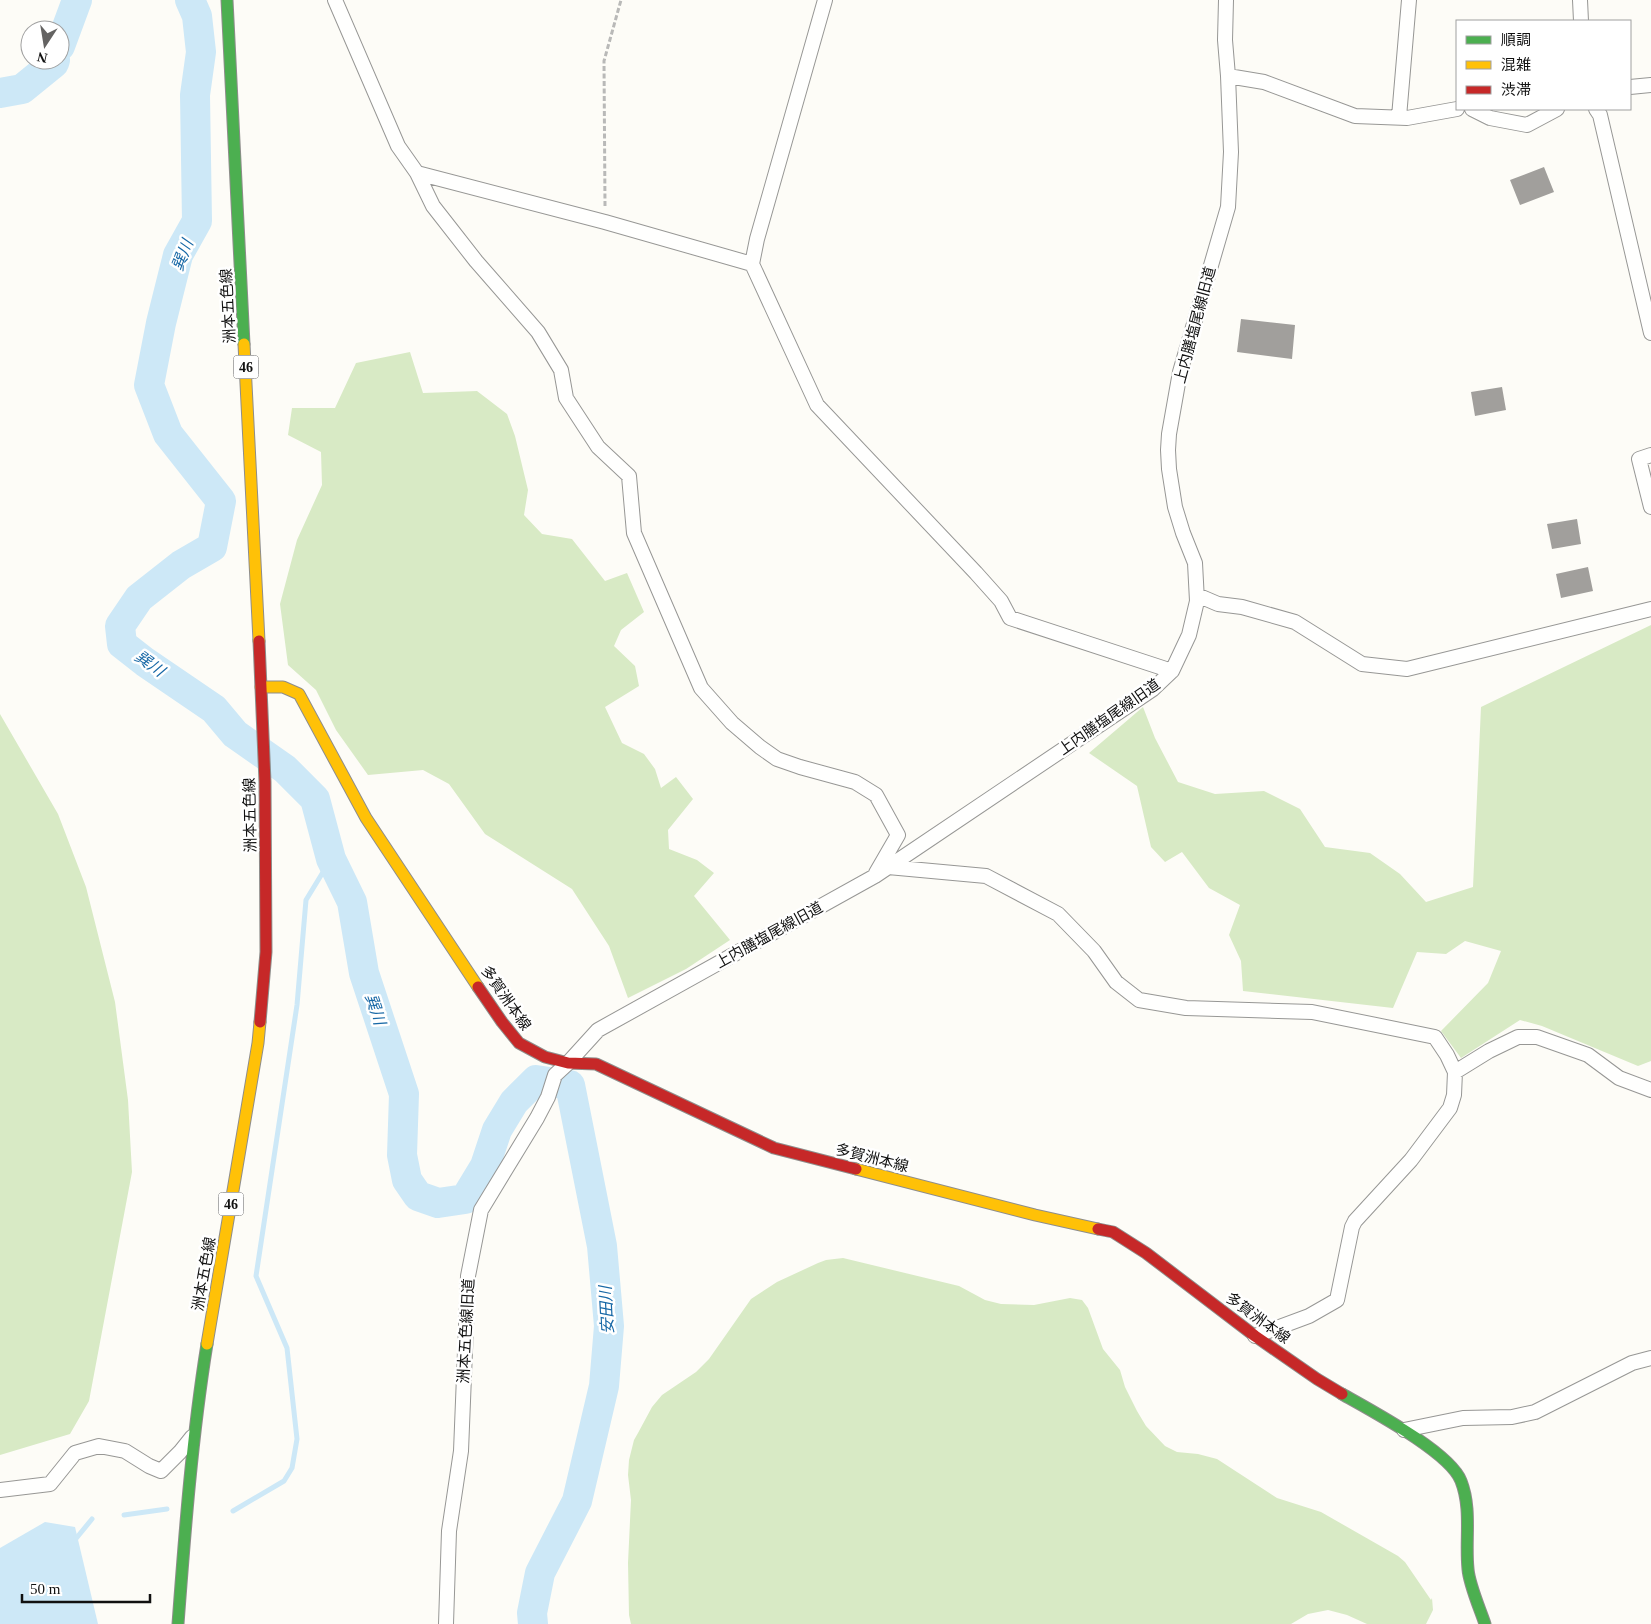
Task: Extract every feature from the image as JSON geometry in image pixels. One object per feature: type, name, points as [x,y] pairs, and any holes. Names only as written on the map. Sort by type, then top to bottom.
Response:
[{"type":"main road","name":"洲本五色線","points":[[178,1624],[187,1495],[198,1399],[258,1043],[266,952],[265,782],[228,0]]},
{"type":"main road","name":"多賀洲本線","points":[[261,687],[284,688],[299,694],[366,818],[502,1022],[519,1043],[545,1057],[568,1064],[596,1064],[774,1148],[1035,1215],[1113,1232],[1146,1253],[1255,1336],[1317,1379],[1404,1430],[1448,1463],[1461,1480],[1467,1503],[1468,1571],[1485,1624]]},
{"type":"street","points":[[335,0],[398,146],[417,173],[433,206],[476,261],[538,332],[561,370],[566,398],[598,448],[629,476],[634,533],[701,688],[732,723],[777,759],[855,782],[876,795],[898,835],[875,876]]},
{"type":"street","points":[[825,0],[760,229],[752,264],[817,405],[976,573],[1001,601],[1010,618],[1172,670]]},
{"type":"street","name":"上内膳塩尾線旧道","points":[[568,1064],[598,1030],[875,876],[1153,689],[1172,670],[1189,635],[1197,595],[1195,563],[1175,507],[1169,469],[1169,442],[1180,372],[1228,207],[1231,152],[1225,40],[1226,0]]},
{"type":"street","points":[[1399,118],[1409,0]]},
{"type":"street","points":[[1580,0],[1581,20]]},
{"type":"street","points":[[1228,76],[1264,82],[1354,116],[1407,118],[1456,109]]},
{"type":"street","points":[[1631,87],[1651,84]]},
{"type":"street","points":[[1474,110],[1490,118],[1527,124],[1555,110]]},
{"type":"street","points":[[1597,110],[1600,115],[1651,333]]},
{"type":"street","points":[[417,173],[605,222],[752,264]]},
{"type":"street","points":[[1651,455],[1639,459],[1651,507]]},
{"type":"street","points":[[1197,595],[1218,604],[1242,606],[1295,622],[1362,664],[1407,669],[1651,609]]},
{"type":"street","points":[[888,867],[986,876],[1058,914],[1094,951],[1116,982],[1139,1000],[1186,1008],[1312,1012],[1435,1037],[1447,1055],[1454,1072],[1454,1095],[1450,1108],[1411,1160],[1355,1221],[1337,1300],[1309,1316],[1255,1336]]},
{"type":"street","points":[[1454,1072],[1488,1051],[1518,1037],[1537,1037],[1588,1055],[1620,1078],[1651,1090]]},
{"type":"street","name":"洲本五色線旧道","points":[[446,1624],[449,1531],[461,1451],[468,1276],[481,1210],[548,1097],[555,1075],[568,1064]]},
{"type":"street","points":[[1404,1430],[1463,1418],[1512,1417],[1535,1412],[1632,1363],[1651,1358]]},
{"type":"street","points":[[0,1490],[50,1484],[75,1453],[99,1446],[125,1451],[161,1471],[194,1435]]},
{"type":"path","points":[[605,222],[604,61],[621,0]]},
{"type":"green space","points":[[410,352],[423,393],[477,391],[507,414],[515,436],[528,490],[524,515],[542,534],[572,539],[605,581],[627,573],[644,612],[621,630],[614,646],[635,666],[639,686],[605,707],[622,743],[644,754],[655,769],[661,788],[676,777],[693,799],[668,830],[669,849],[697,860],[714,873],[694,896],[730,940],[686,969],[628,998],[609,946],[572,889],[485,834],[449,784],[423,770],[368,775],[336,730],[316,690],[288,665],[280,604],[297,540],[322,485],[321,452],[288,435],[292,408],[335,408],[356,363]]},
{"type":"green space","points":[[1651,625],[1651,1061],[1638,1066],[1542,1026],[1520,1020],[1461,1058],[1441,1031],[1488,983],[1501,951],[1465,941],[1446,954],[1417,952],[1393,1008],[1243,991],[1241,961],[1229,935],[1240,905],[1209,888],[1182,852],[1165,862],[1151,847],[1137,786],[1089,753],[1143,707],[1155,738],[1178,782],[1215,794],[1264,791],[1300,809],[1325,847],[1370,853],[1400,874],[1426,902],[1473,887],[1481,707]]},
{"type":"green space","points":[[0,714],[58,814],[86,887],[115,1002],[128,1100],[132,1172],[89,1401],[70,1434],[0,1455]]},
{"type":"green space","points":[[843,1258],[959,1286],[985,1300],[1001,1304],[1034,1305],[1070,1298],[1082,1300],[1088,1308],[1103,1349],[1120,1370],[1125,1387],[1137,1411],[1146,1426],[1165,1446],[1177,1452],[1198,1454],[1217,1459],[1277,1498],[1321,1512],[1398,1556],[1405,1562],[1431,1600],[1432,1598],[1433,1610],[1426,1624],[1367,1624],[1347,1615],[1328,1610],[1308,1614],[1291,1624],[631,1624],[629,1615],[628,1563],[631,1500],[628,1475],[629,1460],[634,1440],[652,1407],[662,1395],[696,1372],[709,1359],[751,1299],[777,1282],[818,1263]]},
{"type":"water","points":[[45,1522],[75,1527],[98,1624],[0,1624],[0,1548]]},
{"type":"building","points":[[1544,167],[1554,192],[1520,205],[1510,180]]},
{"type":"building","points":[[1241,319],[1295,325],[1292,359],[1237,352]]},
{"type":"building","points":[[1502,387],[1506,410],[1475,416],[1471,392]]},
{"type":"building","points":[[1577,519],[1581,544],[1552,549],[1547,524]]},
{"type":"building","points":[[1588,567],[1593,591],[1561,598],[1556,574]]},
{"type":"waterway","name":"巽川","points":[[70,20],[77,0]]},
{"type":"waterway","name":"巽川","points":[[190,0],[197,16],[201,52],[195,95],[197,221],[178,255],[161,323],[149,385],[168,434],[221,501],[212,547],[181,565],[139,598],[120,626],[122,644],[214,709],[235,734],[285,769],[315,799],[331,859],[352,902],[364,973],[404,1094],[402,1155],[407,1180],[418,1196],[438,1203],[465,1199],[485,1166],[497,1130],[514,1102],[536,1080],[570,1085],[602,1246],[609,1326],[604,1386],[577,1501],[540,1573],[532,1613],[533,1624]]},
{"type":"waterway","name":"巽川","points":[[0,93],[22,89],[45,70]]},
{"type":"waterway","points":[[233,1511],[284,1481],[292,1468],[297,1439],[287,1348],[256,1276],[297,1005],[306,900],[331,859]]},
{"type":"waterway","points":[[124,1515],[167,1509]]},
{"type":"waterway","points":[[74,1541],[92,1519]]},
{"type":"traffic: fast","points":[[227,0],[244,344]]},
{"type":"traffic: fast","points":[[178,1624],[193,1449],[207,1344]]},
{"type":"traffic: fast","points":[[1342,1394],[1426,1445],[1442,1457],[1461,1481],[1466,1502],[1469,1575],[1485,1624]]},
{"type":"traffic: slow","points":[[244,344],[259,641]]},
{"type":"traffic: slow","points":[[261,687],[283,687],[299,694],[366,818],[478,987]]},
{"type":"traffic: slow","points":[[207,1344],[260,1022]]},
{"type":"traffic: slow","points":[[856,1169],[1035,1215],[1098,1229]]},
{"type":"traffic: jam","points":[[259,641],[265,782],[266,952],[260,1022]]},
{"type":"traffic: jam","points":[[478,987],[519,1043],[545,1057],[568,1063],[596,1064],[774,1148],[856,1169]]},
{"type":"traffic: jam","points":[[1098,1229],[1113,1232],[1146,1253],[1255,1336],[1342,1394]]},
{"type":"water label","name":"安田川","points":[[606,1310]]}]
